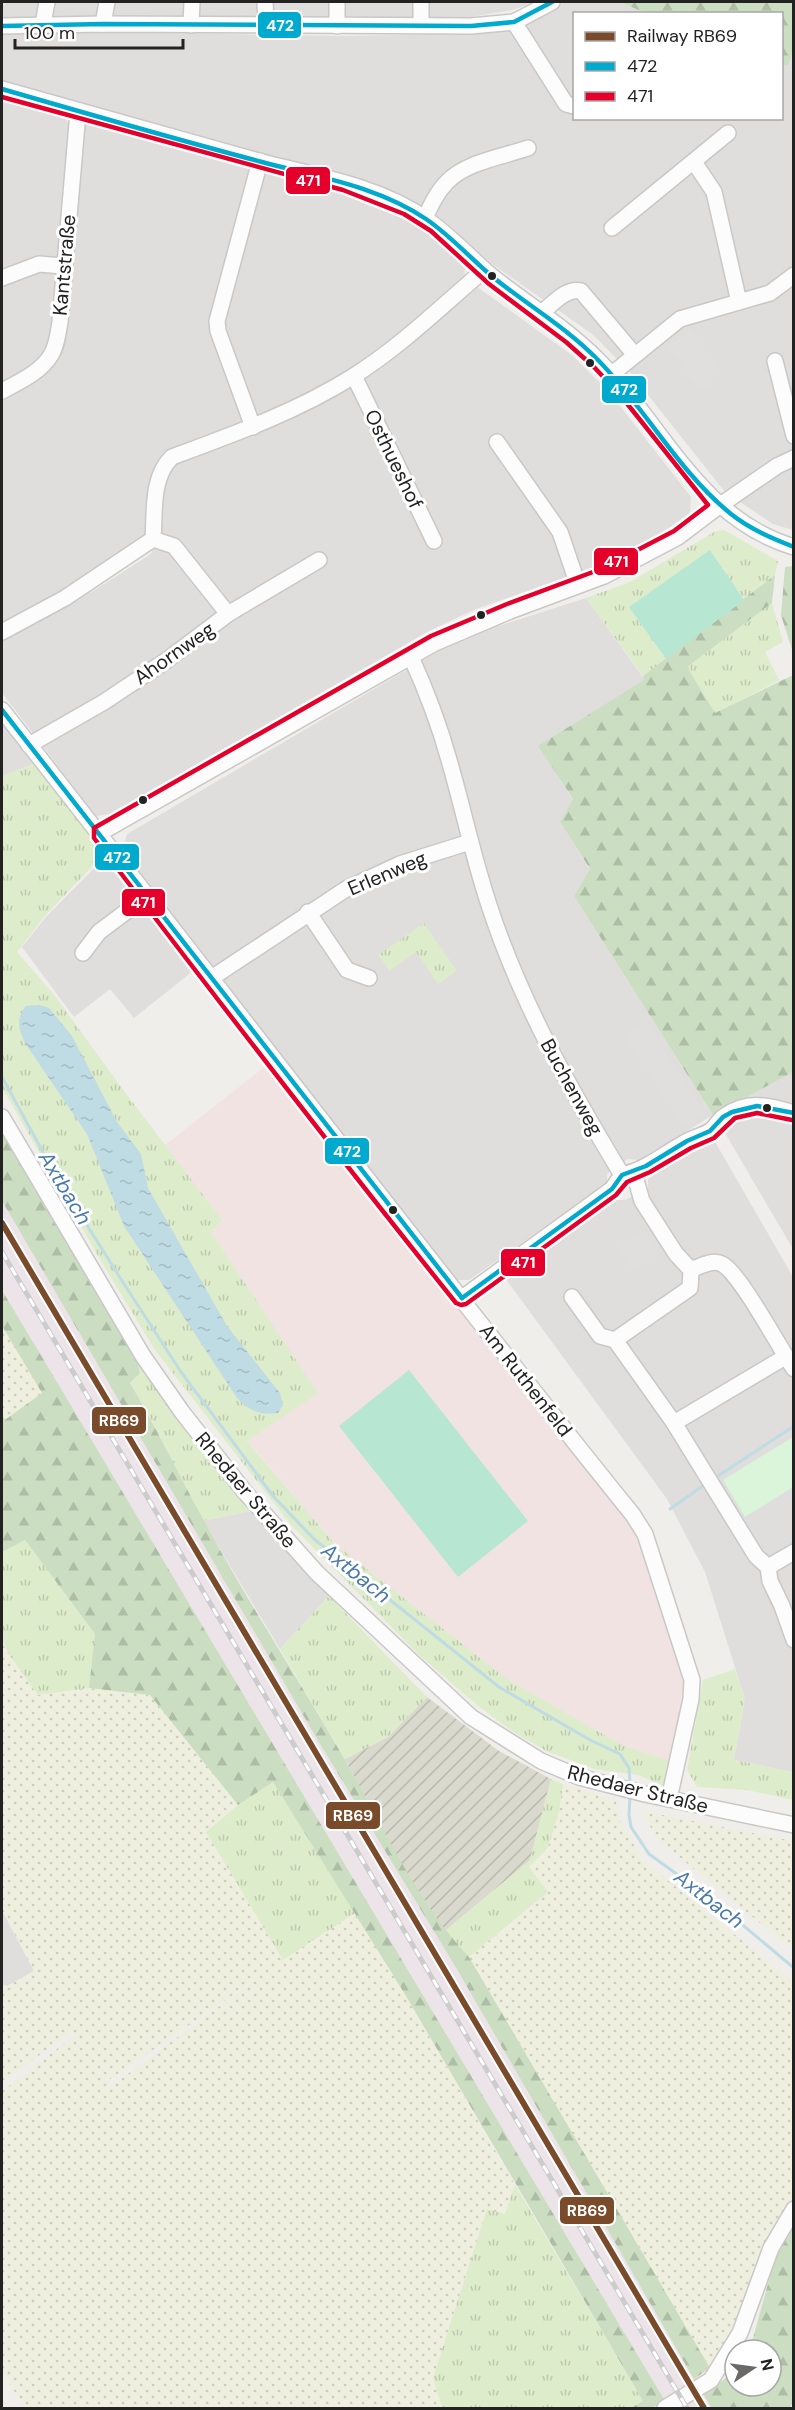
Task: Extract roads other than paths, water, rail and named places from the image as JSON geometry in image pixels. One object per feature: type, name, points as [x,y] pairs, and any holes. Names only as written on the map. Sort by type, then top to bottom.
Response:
[{"type":"street","points":[[43,24],[47,2]]},
{"type":"street","points":[[103,24],[107,2]]},
{"type":"street","points":[[191,24],[192,2]]},
{"type":"street","points":[[265,2],[266,26]]},
{"type":"street","points":[[337,2],[337,26]]},
{"type":"street","points":[[421,2],[421,24]]},
{"type":"street","points":[[2,26],[43,24],[471,26],[514,22],[549,2]]},
{"type":"street","points":[[514,22],[566,104],[573,106]]},
{"type":"street","points":[[2,89],[78,112],[337,181],[386,198],[424,218],[450,237],[484,270],[576,340],[612,374],[700,486],[719,506],[751,529],[794,546]]},
{"type":"street","name":"Kantstraße","points":[[2,391],[38,369],[51,355],[60,322],[78,112]]},
{"type":"street","points":[[612,228],[728,134]]},
{"type":"street","points":[[424,218],[438,193],[458,173],[528,148]]},
{"type":"street","points":[[253,427],[218,331],[217,321],[260,161]]},
{"type":"street","points":[[693,162],[714,192],[739,302]]},
{"type":"street","points":[[2,278],[39,264],[63,266]]},
{"type":"street","points":[[153,539],[157,481],[164,465],[172,457],[253,427],[300,406],[354,376],[407,337],[484,270]]},
{"type":"street","points":[[612,374],[680,319],[770,293],[794,275]]},
{"type":"street","points":[[540,314],[569,291],[581,291],[635,355]]},
{"type":"street","points":[[775,360],[794,436]]},
{"type":"street","name":"Osthueshof","points":[[354,376],[434,541]]},
{"type":"street","points":[[497,442],[560,532],[578,585]]},
{"type":"street","points":[[100,834],[435,643],[604,576],[678,537],[777,466],[794,458]]},
{"type":"street","points":[[153,539],[174,546],[228,614]]},
{"type":"street","points":[[2,632],[65,598],[153,539]]},
{"type":"street","name":"Ahornweg","points":[[29,745],[104,702],[167,660],[228,614],[319,560]]},
{"type":"street","name":"Buchenweg","points":[[411,657],[429,698],[449,758],[489,906],[540,1029],[570,1090],[624,1178]]},
{"type":"street","name":"Am Ruthenfeld","points":[[2,710],[401,1223],[633,1515],[645,1534],[692,1680],[692,1699],[669,1799]]},
{"type":"street","name":"Erlenweg","points":[[210,979],[308,912],[374,874],[470,842]]},
{"type":"street","points":[[83,953],[99,932],[147,896]]},
{"type":"street","points":[[308,912],[347,970],[369,978]]},
{"type":"street","points":[[462,1298],[624,1178],[686,1142],[712,1130],[722,1118],[747,1105],[767,1105],[794,1113]]},
{"type":"street","name":"Rhedaer Straße","points":[[2,1117],[137,1347],[175,1403],[244,1491],[317,1574],[471,1717],[541,1761],[579,1777],[645,1794],[794,1825]]},
{"type":"street","points":[[615,1340],[690,1288],[691,1269],[676,1254],[642,1201],[624,1178]]},
{"type":"street","points":[[624,1178],[642,1201]]},
{"type":"street","points":[[674,1423],[789,1363],[762,1317],[729,1269],[720,1263],[709,1263],[691,1269]]},
{"type":"street","points":[[572,1297],[600,1336],[615,1340],[674,1423],[756,1556],[768,1567],[770,1581],[794,1640]]},
{"type":"street","points":[[768,1567],[794,1552]]},
{"type":"street","points":[[666,2409],[711,2380],[740,2333],[771,2248],[794,2209]]},
{"type":"water","points":[[40,1005],[49,1008],[72,1036],[117,1122],[141,1154],[148,1188],[227,1326],[280,1393],[283,1405],[278,1413],[255,1411],[237,1398],[124,1226],[87,1134],[21,1034],[20,1015],[26,1006]]},
{"type":"waterway","name":"Axtbach","points":[[2,1077],[56,1176],[124,1284],[181,1372],[273,1496],[314,1539],[499,1687],[590,1740],[620,1754],[629,1768],[630,1784]]},
{"type":"waterway","points":[[715,1478],[794,1426]]},
{"type":"waterway","points":[[670,1509],[707,1483]]},
{"type":"waterway","name":"Axtbach","points":[[630,1797],[631,1827],[649,1854],[714,1901],[794,1968]]},
{"type":"railway","points":[[2,1252],[687,2408]]},
{"type":"rail line","name":"RB69","points":[[2,1223],[704,2408]]}]
